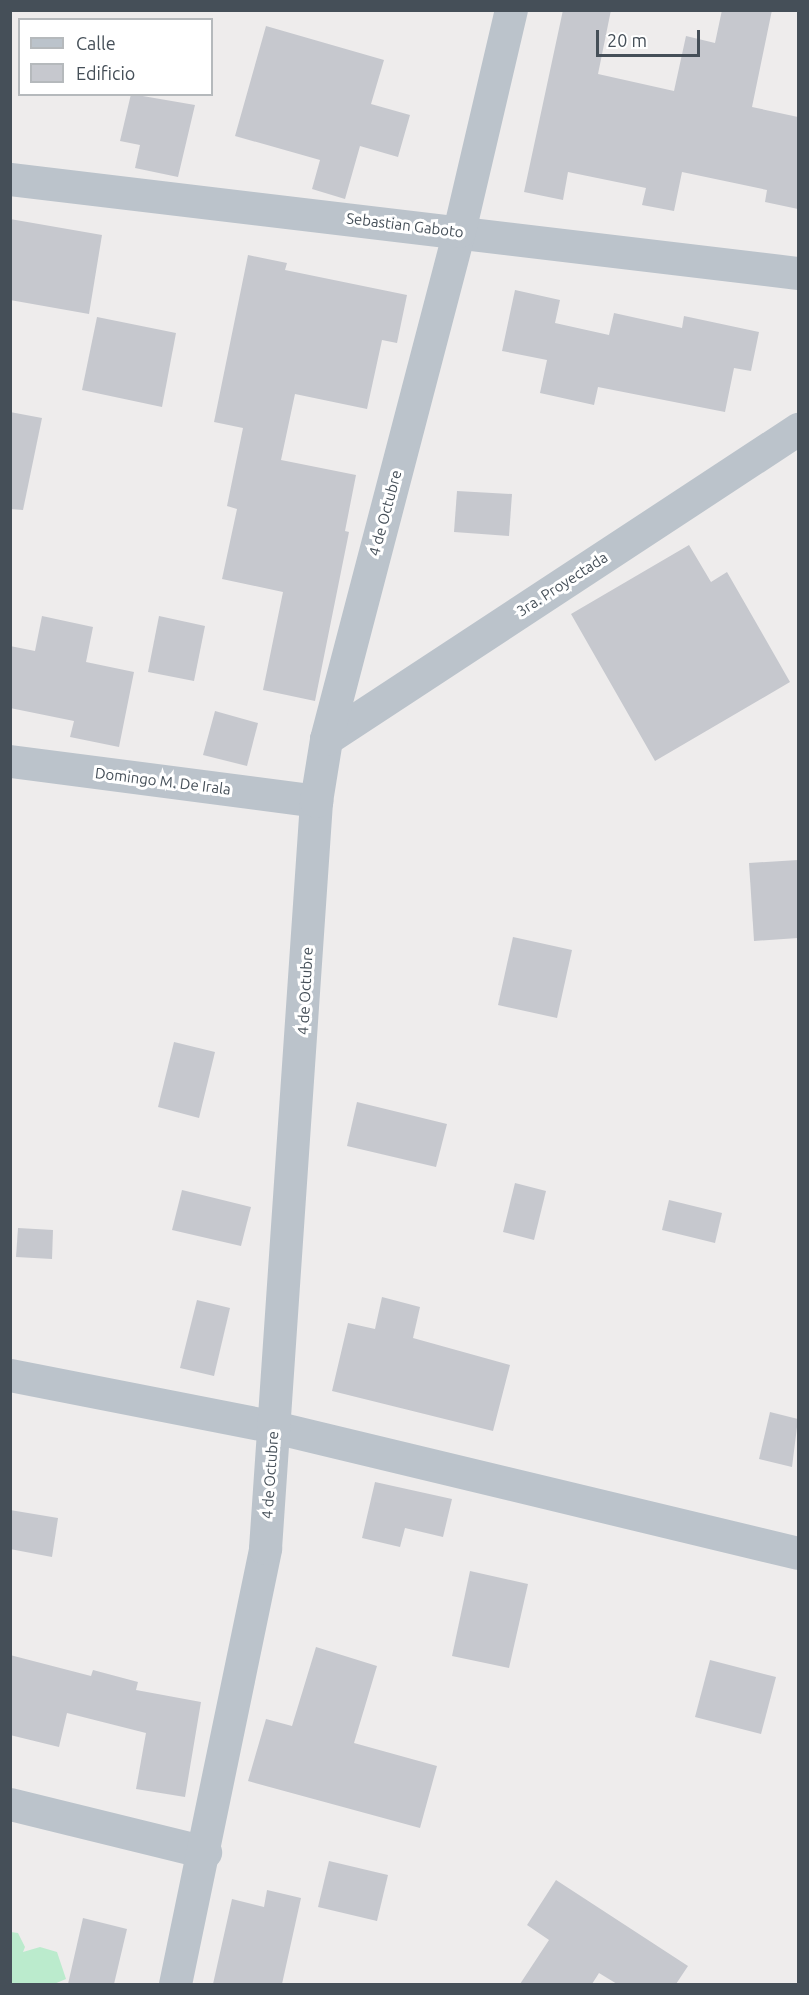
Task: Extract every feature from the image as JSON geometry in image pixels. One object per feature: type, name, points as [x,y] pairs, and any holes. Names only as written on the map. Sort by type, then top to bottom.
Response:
[{"type":"street","name":"4 de Octubre","points":[[175,1984],[205,1852],[265,1548],[316,801],[326,739],[459,231],[511,10]]},
{"type":"street","name":"Sebastian Gaboto","points":[[10,179],[798,273]]},
{"type":"street","name":"3ra. Proyectada","points":[[326,739],[798,429]]},
{"type":"street","name":"Domingo M. De Irala","points":[[10,761],[316,801]]},
{"type":"street","points":[[10,1375],[274,1427],[798,1553]]},
{"type":"street","points":[[10,1804],[205,1852]]},
{"type":"green space","points":[[11,1932],[18,1933],[25,1947],[23,1952],[40,1947],[57,1952],[66,1979],[54,1984],[11,1984]]},
{"type":"building","points":[[563,10],[611,10],[598,74],[674,91],[686,36],[715,43],[722,10],[772,10],[752,107],[798,117],[798,209],[765,202],[767,190],[682,172],[674,211],[642,205],[646,188],[568,172],[563,200],[524,192]]},
{"type":"building","points":[[266,26],[384,60],[371,104],[410,115],[398,157],[360,146],[345,199],[312,189],[320,160],[235,136]]},
{"type":"building","points":[[131,96],[195,105],[178,177],[135,168],[140,145],[120,141]]},
{"type":"building","points":[[10,219],[102,235],[89,314],[10,300]]},
{"type":"building","points":[[248,255],[287,263],[285,270],[407,295],[397,343],[382,340],[367,409],[295,394],[281,460],[356,475],[345,531],[349,532],[315,701],[263,690],[283,592],[222,579],[237,509],[227,506],[243,428],[214,422]]},
{"type":"building","points":[[515,290],[560,300],[555,323],[609,335],[614,313],[682,328],[684,316],[759,332],[751,371],[734,368],[725,412],[598,387],[594,405],[540,393],[547,360],[502,351]]},
{"type":"building","points":[[97,317],[176,333],[162,407],[82,390]]},
{"type":"building","points":[[10,412],[42,418],[23,510],[10,509]]},
{"type":"building","points":[[457,491],[512,494],[509,536],[454,532]]},
{"type":"building","points":[[689,545],[711,582],[727,572],[790,682],[655,761],[571,614]]},
{"type":"building","points":[[42,616],[93,627],[86,662],[134,672],[119,747],[70,737],[74,721],[10,708],[10,646],[35,651]]},
{"type":"building","points":[[159,616],[205,626],[194,681],[148,672]]},
{"type":"building","points":[[215,711],[258,723],[247,766],[203,755]]},
{"type":"building","points":[[798,860],[798,938],[754,941],[749,863]]},
{"type":"building","points":[[513,937],[572,950],[557,1018],[498,1005]]},
{"type":"building","points":[[174,1042],[215,1052],[199,1118],[158,1107]]},
{"type":"building","points":[[357,1102],[447,1124],[436,1167],[347,1146]]},
{"type":"building","points":[[515,1183],[546,1191],[534,1240],[503,1232]]},
{"type":"building","points":[[182,1190],[251,1207],[241,1246],[172,1230]]},
{"type":"building","points":[[669,1200],[722,1213],[715,1243],[662,1230]]},
{"type":"building","points":[[18,1228],[53,1230],[52,1259],[16,1257]]},
{"type":"building","points":[[382,1297],[420,1307],[413,1338],[510,1365],[493,1431],[332,1391],[348,1323],[375,1329]]},
{"type":"building","points":[[197,1300],[230,1308],[214,1376],[180,1368]]},
{"type":"building","points":[[770,1412],[798,1419],[792,1467],[759,1459]]},
{"type":"building","points":[[375,1482],[452,1499],[443,1537],[405,1528],[400,1547],[362,1538]]},
{"type":"building","points":[[10,1510],[58,1518],[52,1557],[10,1549]]},
{"type":"building","points":[[470,1571],[528,1584],[509,1668],[452,1656]]},
{"type":"building","points":[[316,1647],[377,1666],[354,1743],[437,1766],[420,1828],[248,1781],[266,1719],[292,1726]]},
{"type":"building","points":[[10,1655],[91,1676],[93,1670],[138,1682],[136,1690],[201,1702],[185,1797],[136,1789],[146,1733],[67,1713],[59,1747],[10,1735]]},
{"type":"building","points":[[710,1660],[776,1677],[761,1734],[695,1717]]},
{"type":"building","points":[[329,1861],[388,1875],[377,1921],[318,1907]]},
{"type":"building","points":[[556,1880],[688,1966],[676,1984],[617,1984],[599,1973],[592,1984],[520,1984],[549,1940],[527,1925]]},
{"type":"building","points":[[267,1890],[301,1898],[282,1984],[213,1984],[232,1899],[264,1907]]},
{"type":"building","points":[[83,1918],[127,1929],[114,1984],[68,1984]]}]
